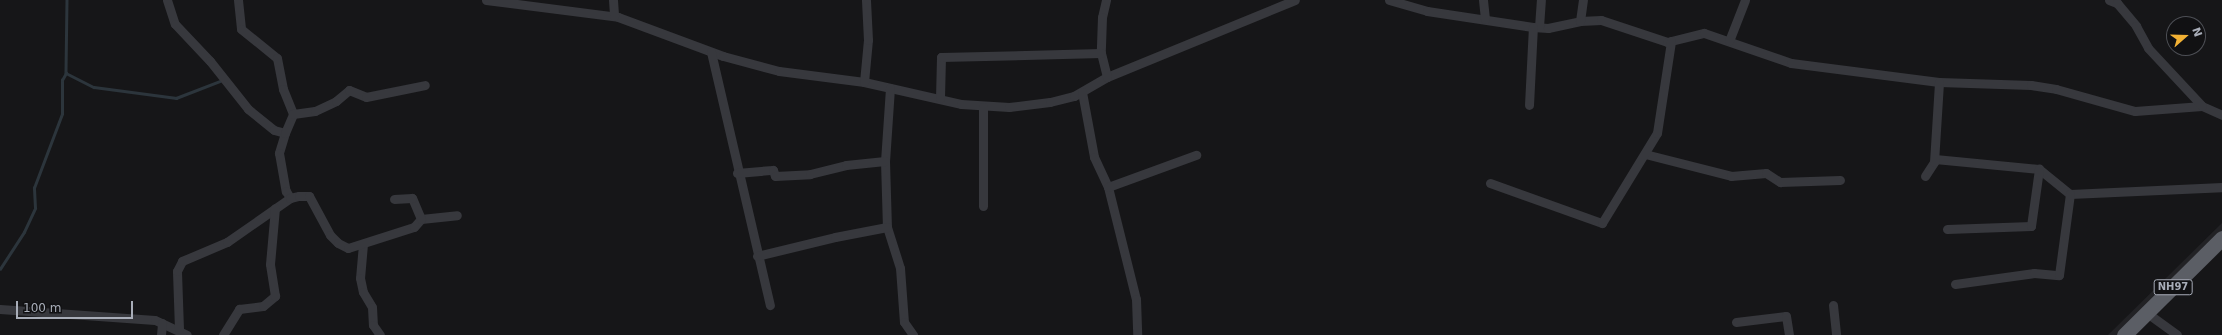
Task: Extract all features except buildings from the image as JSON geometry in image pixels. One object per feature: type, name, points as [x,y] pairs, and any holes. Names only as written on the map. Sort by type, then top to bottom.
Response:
[{"type":"highway","name":"NH97","points":[[2124,335],[2222,238]]},
{"type":"street","points":[[167,0],[175,24],[210,61],[248,109],[274,130],[285,133]]},
{"type":"street","points":[[238,0],[241,29],[277,58],[283,89],[293,114],[279,153],[286,191],[290,198]]},
{"type":"street","points":[[486,0],[614,16],[711,52],[779,71],[864,82],[983,107],[1009,107],[1050,102],[1082,92],[1107,78],[1295,0]]},
{"type":"street","points":[[613,0],[614,16]]},
{"type":"street","points":[[864,82],[868,40],[866,0]]},
{"type":"street","points":[[1106,0],[1102,17],[1101,53],[1107,78]]},
{"type":"street","points":[[1390,0],[1407,2],[1427,10],[1536,27],[1548,28],[1580,21],[1601,20],[1671,41],[1704,33],[1791,63],[1939,82],[2031,85],[2056,89],[2135,111],[2202,106]]},
{"type":"street","points":[[1483,0],[1485,19]]},
{"type":"street","points":[[1529,105],[1536,27],[1541,0]]},
{"type":"street","points":[[1580,21],[1583,0]]},
{"type":"street","points":[[1729,41],[1745,0]]},
{"type":"street","points":[[2109,0],[2117,3],[2136,26],[2148,48],[2202,106],[2222,115]]},
{"type":"street","points":[[1490,183],[1602,223],[1657,133],[1671,41]]},
{"type":"street","points":[[711,52],[737,172],[770,305]]},
{"type":"street","points":[[940,98],[941,57],[1101,53]]},
{"type":"street","points":[[1925,176],[1935,159],[1939,82]]},
{"type":"street","points":[[293,114],[315,111],[336,100],[349,90],[366,97],[425,85]]},
{"type":"street","points":[[890,88],[885,162],[887,227],[900,268],[904,322],[913,335]]},
{"type":"street","points":[[1082,92],[1094,157],[1108,187],[1136,299],[1137,335]]},
{"type":"street","points":[[983,107],[983,206]]},
{"type":"street","points":[[1645,154],[1731,176],[1766,173],[1780,182],[1840,180]]},
{"type":"street","points":[[1108,187],[1196,155]]},
{"type":"street","points":[[1935,159],[2039,169],[2070,194],[2222,188]]},
{"type":"street","points":[[737,172],[773,170],[775,176],[810,174],[846,165],[885,162]]},
{"type":"street","points":[[1947,229],[2031,226],[2039,169]]},
{"type":"street","points":[[1955,284],[2034,273],[2059,275],[2070,194]]},
{"type":"street","points":[[179,329],[178,265],[182,260],[227,242],[290,198],[309,196],[330,235],[338,243],[348,248],[414,227],[421,219],[457,215]]},
{"type":"street","points":[[394,200],[412,198],[421,219]]},
{"type":"street","points":[[224,335],[239,309],[262,306],[275,296],[270,264],[275,208]]},
{"type":"street","points":[[757,256],[835,237],[887,227]]},
{"type":"street","points":[[363,244],[360,278],[363,292],[372,307],[373,325],[380,335]]},
{"type":"street","points":[[1833,305],[1836,335]]},
{"type":"street","points":[[0,309],[102,315],[155,320],[179,329],[187,335]]},
{"type":"street","points":[[2146,313],[2177,335]]},
{"type":"street","points":[[1736,322],[1786,316],[1789,335]]},
{"type":"street","points":[[160,335],[162,323]]},
{"type":"shaded area","points":[[2222,223],[2222,250],[2136,335],[2108,335]]},
{"type":"waterway","points":[[67,0],[66,73],[94,87],[176,98],[220,81]]},
{"type":"waterway","points":[[0,269],[24,232],[35,208],[34,188],[62,114],[62,80],[66,73]]}]
